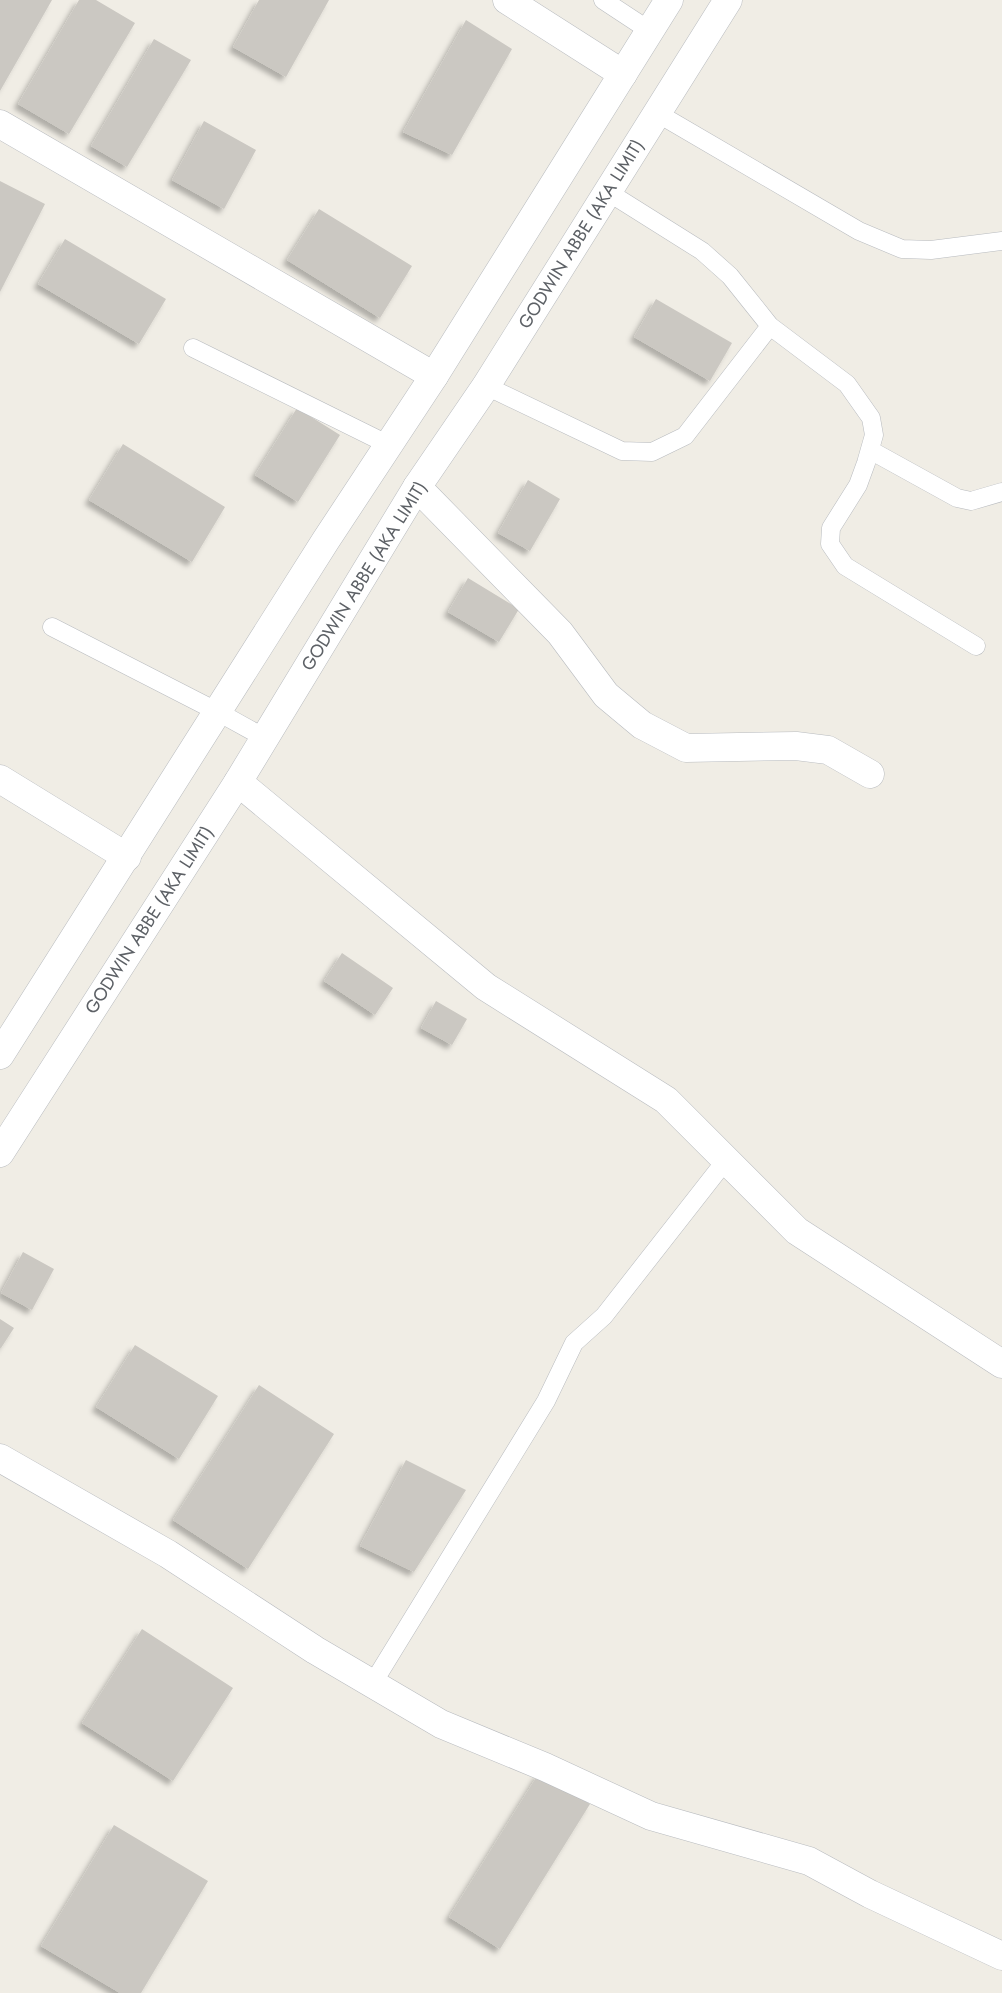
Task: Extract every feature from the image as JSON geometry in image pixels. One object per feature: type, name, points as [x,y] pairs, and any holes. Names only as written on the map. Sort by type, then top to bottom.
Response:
[{"type":"street","points":[[507,0],[624,74]]},
{"type":"street","points":[[0,1055],[326,540],[434,376],[669,0]]},
{"type":"street","name":"GODWIN ABBE (AKA LIMIT)","points":[[0,1153],[238,782],[417,487],[486,386],[728,0]]},
{"type":"street","points":[[0,124],[434,376]]},
{"type":"street","points":[[417,487],[560,633],[606,695],[642,725],[686,748],[796,746],[828,750],[870,774]]},
{"type":"street","points":[[0,779],[127,857]]},
{"type":"street","points":[[238,782],[486,987],[666,1100],[797,1231],[1002,1364]]},
{"type":"street","points":[[0,1458],[168,1554],[315,1650],[441,1724],[545,1767],[651,1816],[809,1861],[870,1894],[1002,1956]]},
{"type":"lane","points":[[603,0],[650,32]]},
{"type":"lane","points":[[657,113],[859,230],[902,249],[930,250],[1002,241]]},
{"type":"lane","points":[[608,192],[702,251],[730,276],[770,326],[847,384],[871,418],[874,435],[858,485],[831,528],[830,544],[845,566],[976,646]]},
{"type":"lane","points":[[486,386],[622,451],[652,452],[685,436],[770,326]]},
{"type":"lane","points":[[193,348],[389,445]]},
{"type":"lane","points":[[870,450],[957,498],[970,500],[1002,492]]},
{"type":"lane","points":[[52,627],[265,738]]},
{"type":"lane","points":[[373,1684],[546,1401],[574,1343],[604,1316],[726,1160]]},
{"type":"building","points":[[0,0],[52,0],[0,91]]},
{"type":"building","points":[[79,0],[96,0],[135,23],[69,134],[18,104]]},
{"type":"building","points":[[259,0],[329,0],[286,77],[233,47]]},
{"type":"building","points":[[466,20],[512,49],[452,155],[403,132]]},
{"type":"building","points":[[154,39],[191,60],[127,167],[91,146]]},
{"type":"building","points":[[204,121],[256,150],[224,209],[172,180]]},
{"type":"building","points":[[0,181],[45,204],[0,292]]},
{"type":"building","points":[[319,209],[412,266],[380,318],[287,260]]},
{"type":"building","points":[[65,239],[166,299],[139,344],[38,284]]},
{"type":"building","points":[[656,299],[732,343],[710,381],[634,337]]},
{"type":"building","points":[[297,408],[340,435],[298,502],[255,475]]},
{"type":"building","points":[[123,444],[225,507],[192,562],[89,500]]},
{"type":"building","points":[[528,480],[560,499],[530,551],[498,533]]},
{"type":"building","points":[[468,578],[519,609],[499,642],[448,612]]},
{"type":"building","points":[[342,953],[393,988],[375,1015],[324,981]]},
{"type":"building","points":[[436,1001],[467,1019],[452,1045],[421,1028]]},
{"type":"building","points":[[23,1252],[54,1269],[32,1310],[1,1293]]},
{"type":"building","points":[[0,1319],[14,1328],[1,1348],[0,1348]]},
{"type":"building","points":[[135,1345],[218,1396],[179,1459],[96,1407]]},
{"type":"building","points":[[259,1385],[334,1434],[248,1569],[173,1520]]},
{"type":"building","points":[[406,1460],[466,1490],[414,1572],[360,1546]]},
{"type":"building","points":[[142,1629],[233,1688],[173,1781],[82,1723]]},
{"type":"building","points":[[539,1773],[590,1804],[500,1949],[449,1917]]},
{"type":"building","points":[[114,1825],[208,1881],[141,1993],[120,1993],[41,1946]]}]
